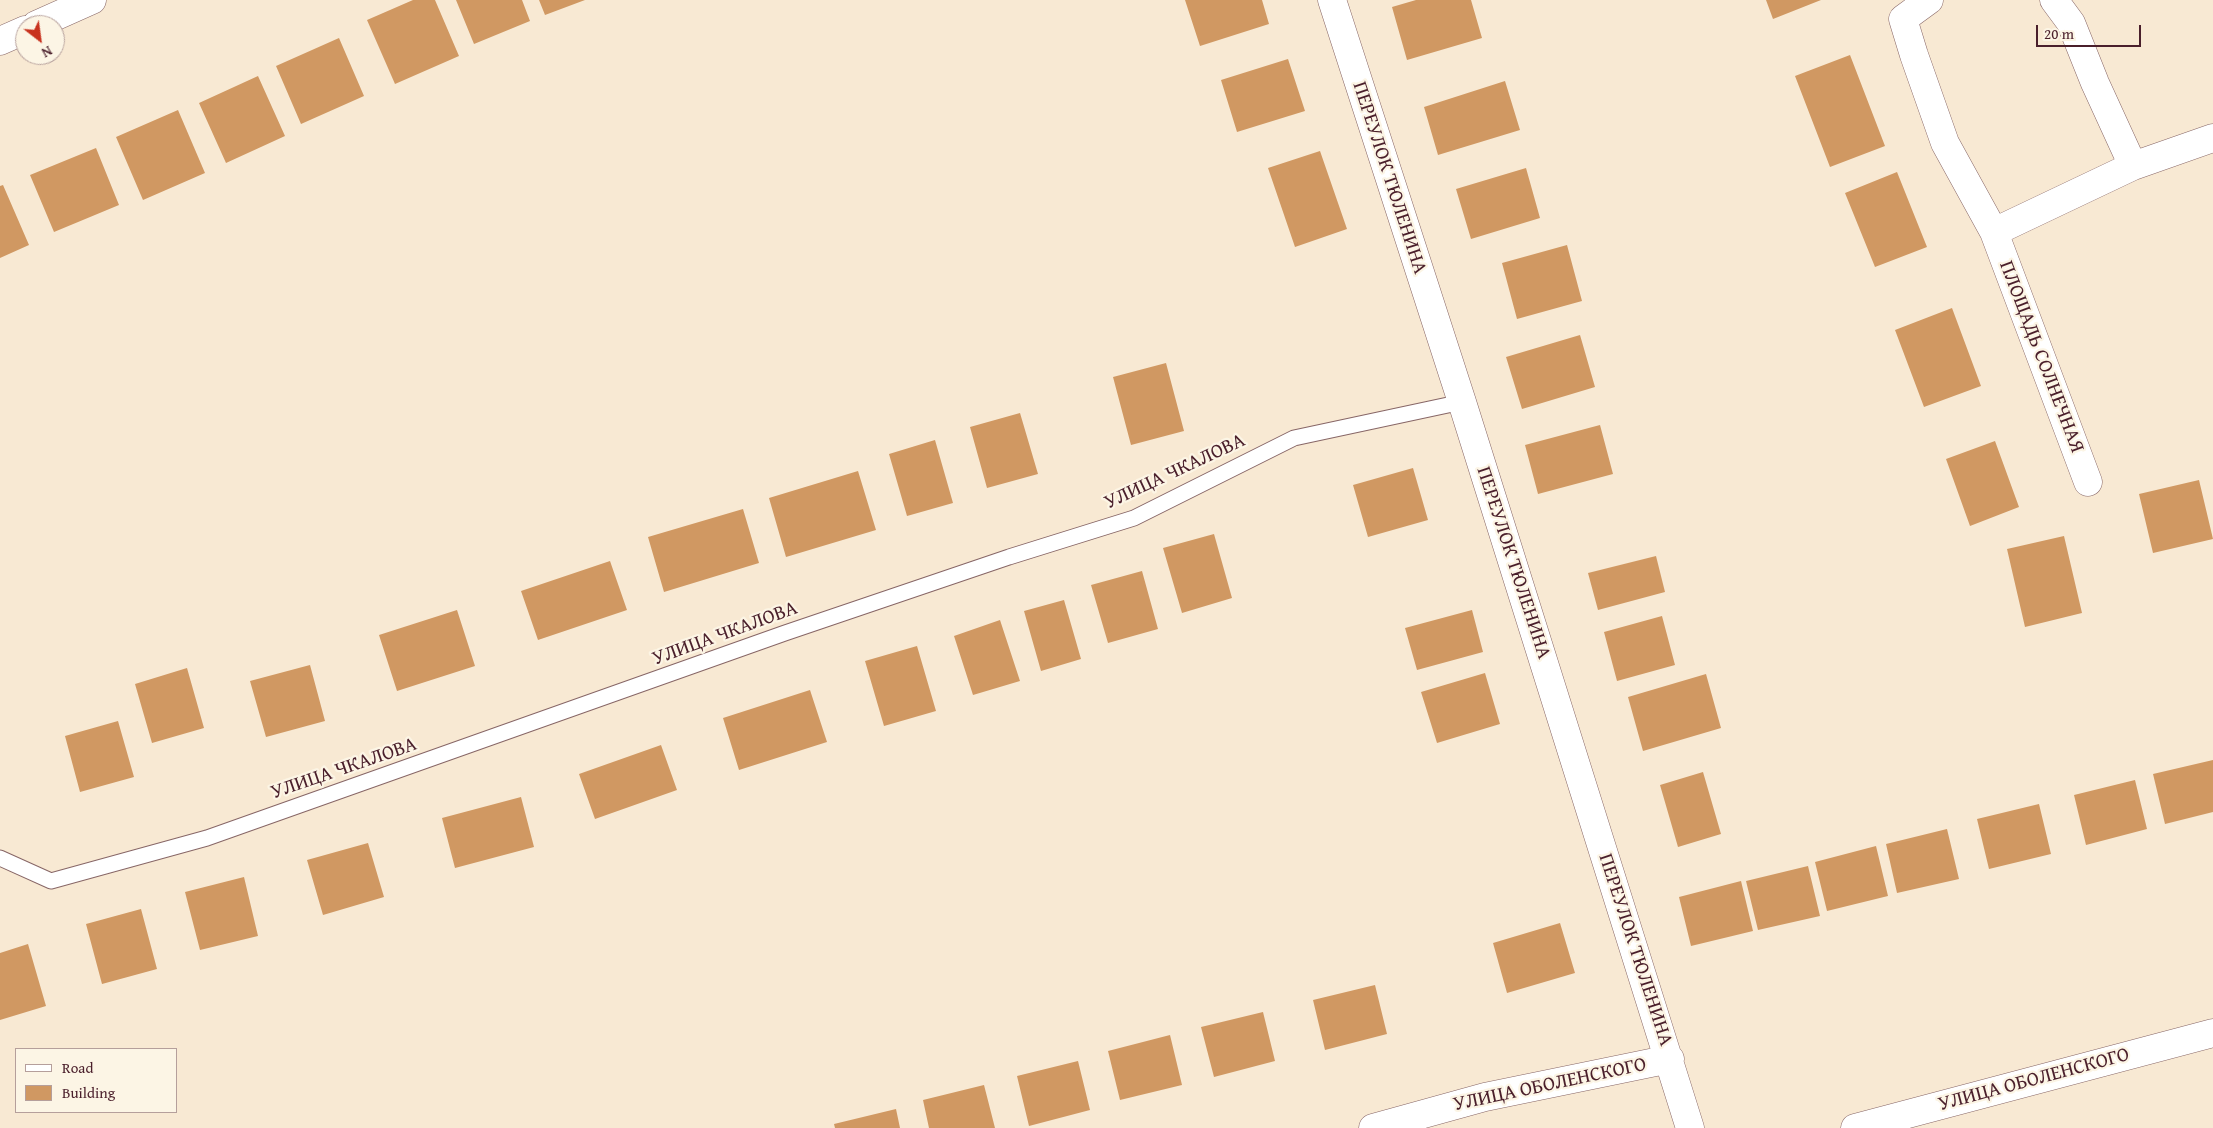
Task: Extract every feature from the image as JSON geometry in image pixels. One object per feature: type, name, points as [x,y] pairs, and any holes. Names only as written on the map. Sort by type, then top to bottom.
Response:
[{"type":"street","points":[[58,15],[92,0]]},
{"type":"street","name":"ПЕРЕУЛОК ТЮЛЕНИНА","points":[[1332,0],[1462,402],[1691,1124]]},
{"type":"street","name":"ПЛОЩАДЬ СОЛНЕЧНАЯ","points":[[1929,0],[1903,19],[1945,144],[1994,232],[2088,482]]},
{"type":"street","points":[[2054,0],[2071,23],[2095,84],[2133,166]]},
{"type":"street","points":[[0,41],[15,34]]},
{"type":"street","points":[[1994,232],[2133,166],[2213,138]]},
{"type":"street","name":"УЛИЦА ОБОЛЕНСКОГО","points":[[1855,1128],[2213,1033]]},
{"type":"street","name":"УЛИЦА ОБОЛЕНСКОГО","points":[[1373,1128],[1485,1097],[1670,1059]]},
{"type":"lane","name":"УЛИЦА ЧКАЛОВА","points":[[0,858],[51,881],[206,838],[804,627],[1009,557],[1134,518],[1294,438],[1462,402]]},
{"type":"building","points":[[413,0],[435,0],[459,56],[395,84],[367,20]]},
{"type":"building","points":[[456,0],[522,0],[530,21],[474,44]]},
{"type":"building","points":[[539,0],[585,0],[545,15]]},
{"type":"building","points":[[1185,0],[1262,0],[1269,24],[1200,46]]},
{"type":"building","points":[[1416,0],[1471,0],[1482,38],[1407,60],[1392,7]]},
{"type":"building","points":[[1766,0],[1821,0],[1773,19]]},
{"type":"building","points":[[339,38],[364,96],[301,124],[276,66]]},
{"type":"building","points":[[1850,55],[1885,146],[1830,167],[1795,76]]},
{"type":"building","points":[[1288,59],[1305,111],[1237,132],[1221,80]]},
{"type":"building","points":[[258,76],[285,136],[226,163],[199,103]]},
{"type":"building","points":[[1505,81],[1520,130],[1438,155],[1424,107]]},
{"type":"building","points":[[178,110],[205,173],[143,200],[116,137]]},
{"type":"building","points":[[96,148],[119,205],[54,232],[30,175]]},
{"type":"building","points":[[1320,151],[1347,229],[1295,247],[1268,168]]},
{"type":"building","points":[[1526,168],[1540,218],[1471,239],[1456,189]]},
{"type":"building","points":[[1897,172],[1927,247],[1875,267],[1845,193]]},
{"type":"building","points":[[3,185],[29,245],[0,258],[0,186]]},
{"type":"building","points":[[1567,245],[1582,301],[1517,319],[1502,263]]},
{"type":"building","points":[[1952,308],[1981,386],[1924,407],[1895,330]]},
{"type":"building","points":[[1580,335],[1595,387],[1522,409],[1506,357]]},
{"type":"building","points":[[1166,363],[1184,431],[1131,445],[1113,377]]},
{"type":"building","points":[[1020,413],[1038,474],[987,488],[970,427]]},
{"type":"building","points":[[1600,425],[1613,474],[1538,494],[1525,445]]},
{"type":"building","points":[[935,440],[953,503],[907,516],[889,454]]},
{"type":"building","points":[[1995,441],[2019,507],[1970,526],[1946,459]]},
{"type":"building","points":[[1413,468],[1428,520],[1368,537],[1353,485]]},
{"type":"building","points":[[858,471],[876,530],[786,557],[769,498]]},
{"type":"building","points":[[2199,480],[2213,539],[2153,553],[2139,494]]},
{"type":"building","points":[[743,509],[759,563],[664,592],[648,537]]},
{"type":"building","points":[[1214,534],[1232,598],[1182,613],[1163,548]]},
{"type":"building","points":[[2064,536],[2082,613],[2025,627],[2007,549]]},
{"type":"building","points":[[1656,556],[1665,592],[1598,610],[1588,573]]},
{"type":"building","points":[[610,561],[627,610],[538,640],[521,591]]},
{"type":"building","points":[[1142,571],[1158,629],[1108,643],[1091,585]]},
{"type":"building","points":[[1064,600],[1081,659],[1041,671],[1024,611]]},
{"type":"building","points":[[457,610],[475,666],[397,691],[379,635]]},
{"type":"building","points":[[1472,610],[1483,652],[1417,670],[1405,628]]},
{"type":"building","points":[[1662,616],[1675,665],[1617,681],[1604,632]]},
{"type":"building","points":[[1000,620],[1020,681],[973,695],[954,636]]},
{"type":"building","points":[[917,646],[936,711],[884,726],[865,661]]},
{"type":"building","points":[[310,665],[325,721],[266,737],[250,681]]},
{"type":"building","points":[[187,668],[204,728],[152,743],[135,684]]},
{"type":"building","points":[[1485,673],[1500,724],[1437,743],[1421,692]]},
{"type":"building","points":[[1706,674],[1721,728],[1643,751],[1628,697]]},
{"type":"building","points":[[810,690],[827,742],[739,770],[723,718]]},
{"type":"building","points":[[118,721],[134,777],[80,792],[65,736]]},
{"type":"building","points":[[661,745],[677,790],[595,819],[579,774]]},
{"type":"building","points":[[2213,760],[2213,812],[2165,824],[2153,774]]},
{"type":"building","points":[[1703,772],[1721,834],[1678,847],[1660,785]]},
{"type":"building","points":[[2135,780],[2147,829],[2086,845],[2074,795]]},
{"type":"building","points":[[521,797],[534,847],[455,868],[442,818]]},
{"type":"building","points":[[2039,804],[2051,854],[1989,869],[1977,819]]},
{"type":"building","points":[[1947,829],[1959,879],[1897,893],[1886,844]]},
{"type":"building","points":[[368,843],[384,897],[323,915],[307,860]]},
{"type":"building","points":[[1876,846],[1888,896],[1827,911],[1815,862]]},
{"type":"building","points":[[1808,866],[1820,916],[1758,930],[1746,881]]},
{"type":"building","points":[[244,877],[258,936],[200,950],[185,892]]},
{"type":"building","points":[[1741,881],[1753,931],[1691,946],[1679,897]]},
{"type":"building","points":[[141,909],[157,969],[102,984],[86,924]]},
{"type":"building","points":[[1560,923],[1575,973],[1507,993],[1493,943]]},
{"type":"building","points":[[28,944],[46,1006],[0,1020],[0,953]]},
{"type":"building","points":[[1375,985],[1387,1034],[1325,1050],[1313,1000]]},
{"type":"building","points":[[1263,1012],[1275,1061],[1214,1077],[1201,1027]]},
{"type":"building","points":[[1170,1035],[1182,1085],[1120,1100],[1108,1051]]},
{"type":"building","points":[[1078,1061],[1090,1110],[1029,1126],[1017,1076]]},
{"type":"building","points":[[984,1085],[995,1128],[929,1128],[923,1100]]},
{"type":"building","points":[[896,1109],[900,1128],[835,1128],[834,1124]]}]
